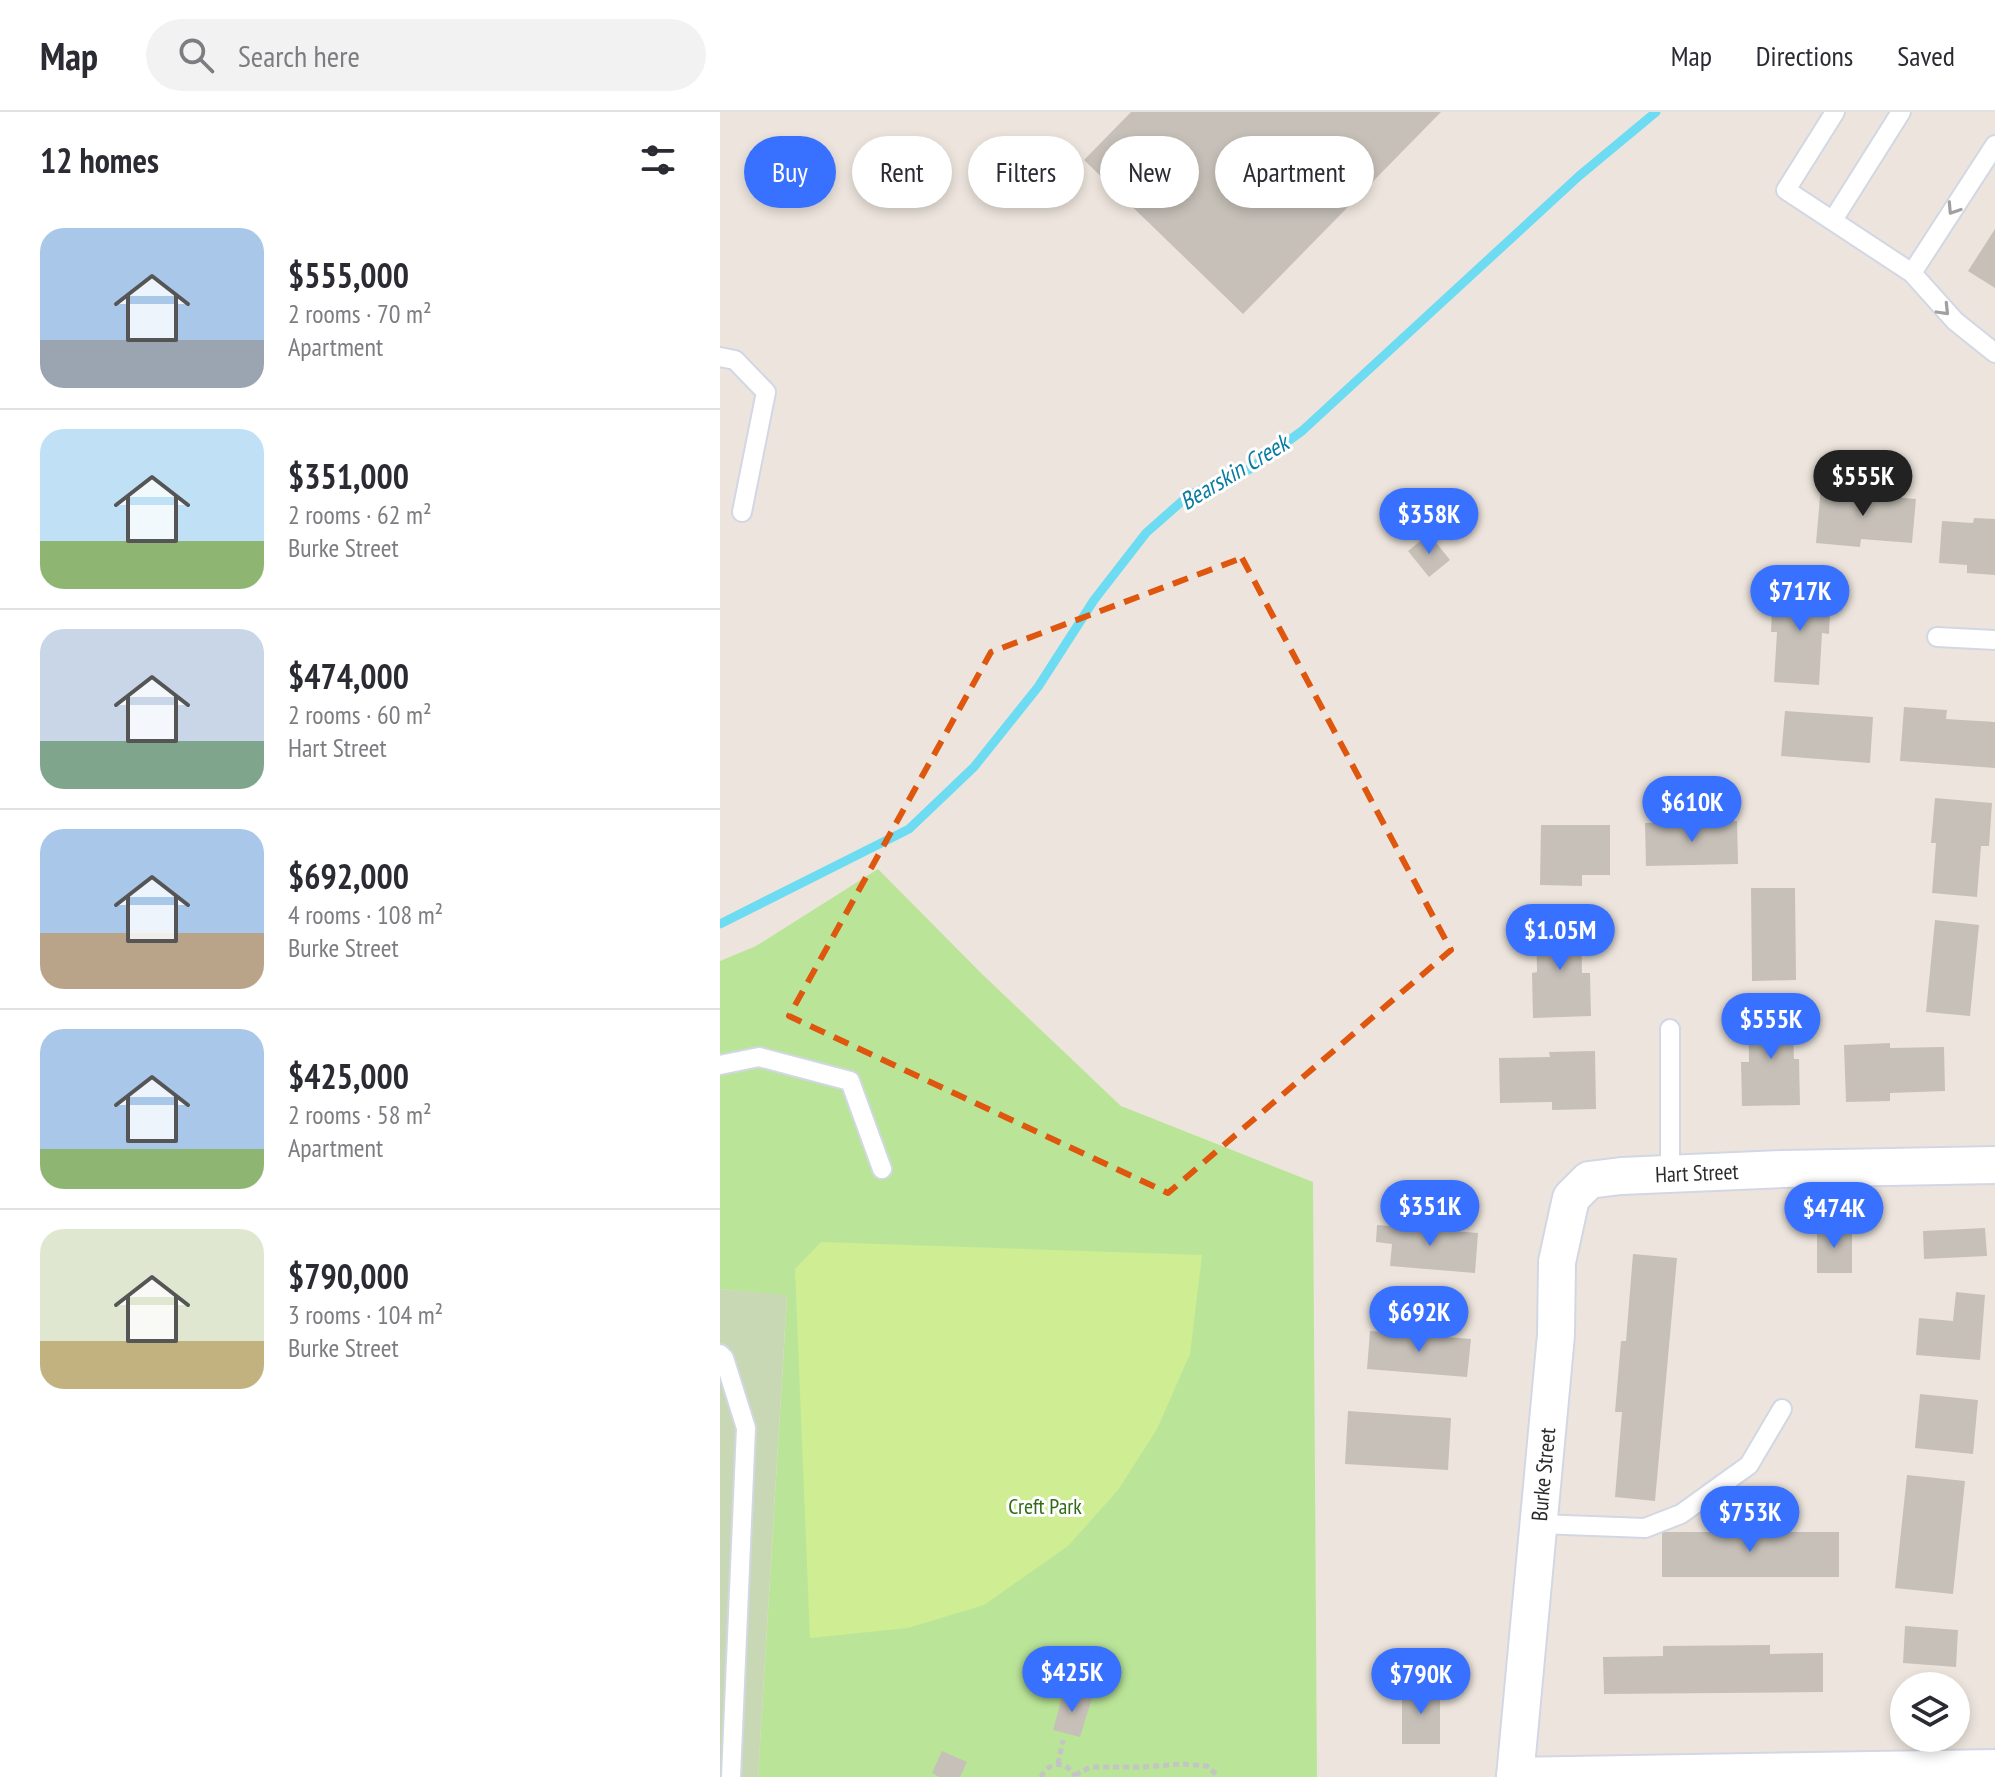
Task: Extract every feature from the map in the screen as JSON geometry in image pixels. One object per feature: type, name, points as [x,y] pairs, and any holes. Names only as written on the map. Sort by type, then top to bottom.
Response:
[{"type":"street","name":"Hart Street","points":[[1589,1180],[1783,1169],[1995,1165]]},
{"type":"street","name":"Burke Street","points":[[1515,1777],[1556,1335],[1557,1262],[1571,1198],[1589,1180]]},
{"type":"street","points":[[1515,1777],[1995,1768]]},
{"type":"lane","points":[[1835,112],[1786,190],[1912,273],[1955,321],[1990,345]]},
{"type":"lane","points":[[1833,220],[1901,112]]},
{"type":"lane","points":[[1912,273],[1995,145]]},
{"type":"lane","points":[[720,357],[735,360],[766,392],[742,512]]},
{"type":"lane","points":[[1937,637],[1995,640]]},
{"type":"lane","points":[[1670,1029],[1670,1174]]},
{"type":"lane","points":[[720,1065],[759,1057],[850,1081],[882,1169]]},
{"type":"lane","points":[[720,1354],[724,1358],[746,1428],[727,1709],[731,1777]]},
{"type":"lane","points":[[1539,1524],[1645,1528],[1681,1514],[1749,1465],[1782,1409]]},
{"type":"path","points":[[1058,1764],[1063,1740]]},
{"type":"path","points":[[1041,1777],[1046,1769],[1058,1764],[1071,1769],[1075,1776],[1091,1767],[1182,1764],[1207,1766],[1219,1777]]},
{"type":"highlighted area","points":[[1242,558],[1451,950],[1168,1193],[789,1016],[991,652]]},
{"type":"green space","name":"Creft Park","points":[[878,869],[981,973],[1121,1106],[1313,1182],[1317,1777],[758,1777],[787,1296],[720,1289],[720,961],[756,946]]},
{"type":"green space","points":[[821,1242],[1202,1255],[1190,1354],[1157,1429],[1118,1490],[1068,1546],[984,1605],[908,1628],[810,1638],[795,1269]]},
{"type":"green space","points":[[720,1289],[787,1295],[758,1777],[720,1777]]},
{"type":"building","points":[[1131,112],[1441,112],[1374,180],[1374,136],[1215,136],[1215,208],[1347,208],[1243,314],[1134,208],[1199,208],[1199,136],[1108,136]]},
{"type":"building","points":[[1100,144],[1100,175],[1084,160]]},
{"type":"building","points":[[1995,229],[1995,288],[1968,271]]},
{"type":"building","points":[[1821,486],[1866,490],[1866,495],[1916,499],[1912,543],[1861,539],[1860,547],[1816,543]]},
{"type":"building","points":[[1974,518],[1995,519],[1995,575],[1967,573],[1967,565],[1939,563],[1942,521],[1973,523]]},
{"type":"building","points":[[1429,534],[1450,560],[1429,577],[1408,551]]},
{"type":"building","points":[[1773,587],[1831,590],[1829,634],[1822,633],[1819,685],[1774,682],[1777,632],[1771,632]]},
{"type":"building","points":[[1904,707],[1947,710],[1946,719],[1995,722],[1995,768],[1900,761]]},
{"type":"building","points":[[1785,711],[1873,717],[1870,763],[1781,756]]},
{"type":"building","points":[[1935,798],[1992,803],[1989,846],[1981,846],[1977,897],[1932,893],[1936,843],[1931,843]]},
{"type":"building","points":[[1737,821],[1738,864],[1646,866],[1645,823]]},
{"type":"building","points":[[1541,825],[1610,825],[1610,875],[1582,875],[1582,886],[1540,885]]},
{"type":"building","points":[[1751,888],[1795,888],[1796,980],[1752,981]]},
{"type":"building","points":[[1935,920],[1979,925],[1970,1016],[1926,1012]]},
{"type":"building","points":[[1581,921],[1582,973],[1590,973],[1591,1016],[1533,1018],[1532,973],[1537,972],[1536,922]]},
{"type":"building","points":[[1792,1009],[1794,1059],[1799,1059],[1800,1105],[1742,1106],[1741,1062],[1749,1062],[1748,1010]]},
{"type":"building","points":[[1890,1043],[1890,1048],[1944,1047],[1945,1091],[1890,1093],[1890,1101],[1846,1102],[1844,1045]]},
{"type":"building","points":[[1595,1051],[1596,1109],[1552,1110],[1552,1102],[1500,1103],[1499,1058],[1550,1057],[1549,1052]]},
{"type":"building","points":[[1377,1225],[1478,1233],[1475,1273],[1390,1266],[1392,1244],[1376,1242]]},
{"type":"building","points":[[1817,1227],[1852,1227],[1852,1273],[1817,1273]]},
{"type":"building","points":[[1985,1228],[1987,1256],[1924,1259],[1923,1231]]},
{"type":"building","points":[[1633,1254],[1677,1258],[1655,1501],[1615,1497],[1622,1412],[1615,1412],[1621,1341],[1626,1341]]},
{"type":"building","points":[[1956,1292],[1985,1295],[1980,1360],[1916,1355],[1919,1318],[1953,1321]]},
{"type":"building","points":[[1370,1331],[1471,1339],[1467,1377],[1367,1369]]},
{"type":"building","points":[[1920,1394],[1978,1400],[1973,1454],[1915,1448]]},
{"type":"building","points":[[1348,1411],[1451,1418],[1448,1470],[1345,1464]]},
{"type":"building","points":[[1907,1475],[1965,1481],[1953,1594],[1895,1588]]},
{"type":"building","points":[[1662,1532],[1839,1532],[1839,1577],[1662,1577]]},
{"type":"building","points":[[1905,1626],[1958,1630],[1956,1667],[1903,1663]]},
{"type":"building","points":[[1770,1645],[1770,1654],[1823,1653],[1823,1692],[1604,1694],[1603,1657],[1663,1656],[1663,1646]]},
{"type":"building","points":[[1402,1687],[1440,1687],[1440,1744],[1402,1744]]},
{"type":"building","points":[[1064,1690],[1092,1698],[1080,1737],[1053,1730]]},
{"type":"building","points":[[942,1751],[967,1762],[960,1777],[939,1777],[932,1773]]},
{"type":"waterway","name":"Bearskin Creek","points":[[720,924],[909,829],[974,767],[1038,687],[1094,600],[1146,533],[1189,495],[1248,470],[1302,431],[1579,176],[1656,112]]}]
